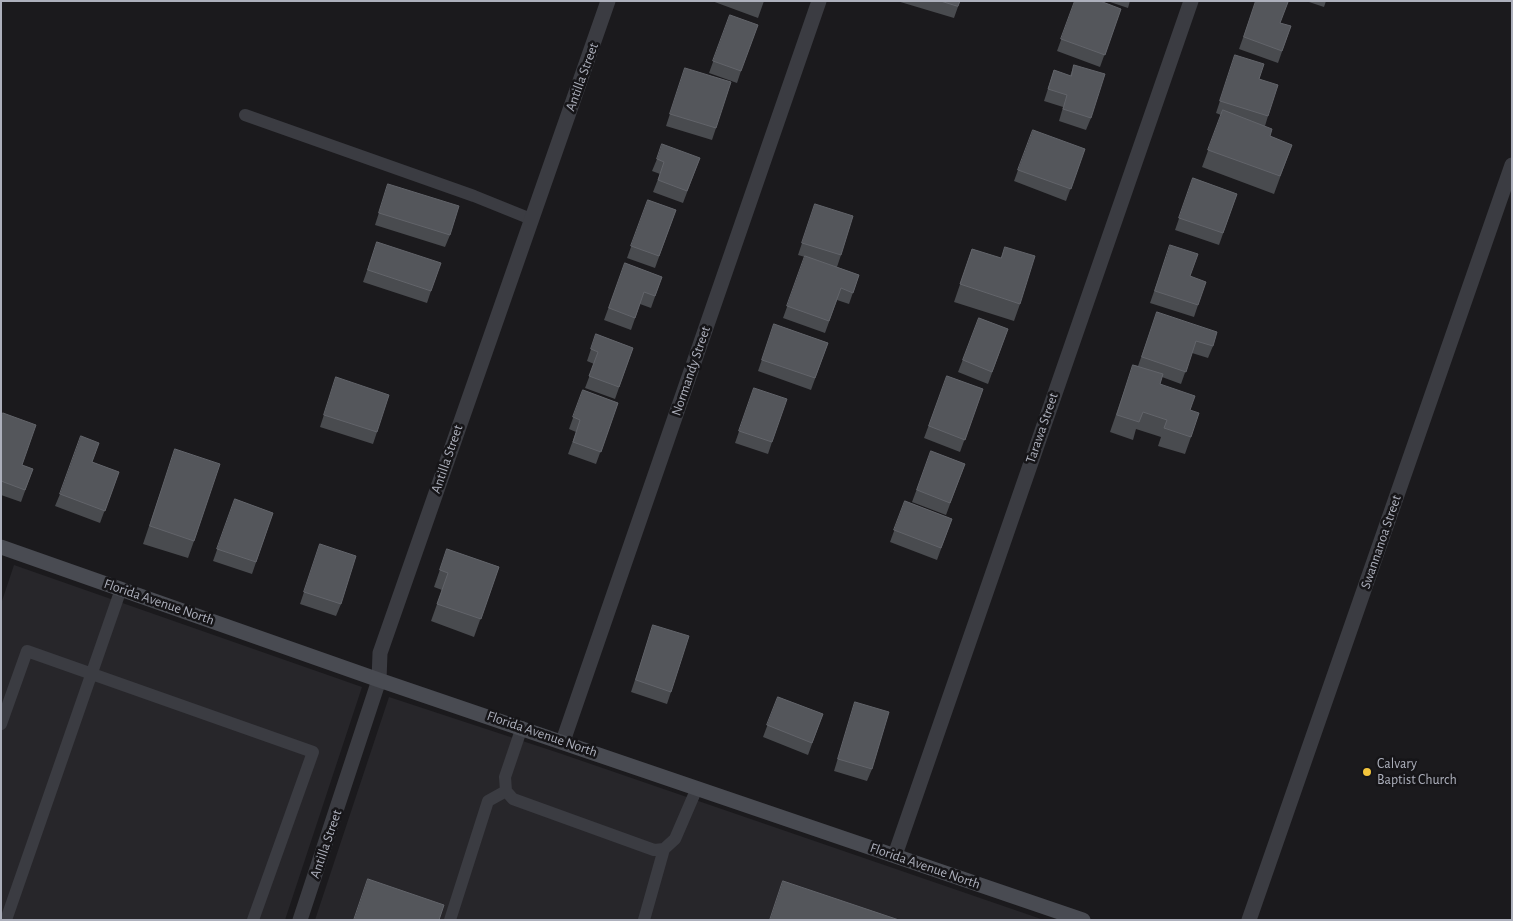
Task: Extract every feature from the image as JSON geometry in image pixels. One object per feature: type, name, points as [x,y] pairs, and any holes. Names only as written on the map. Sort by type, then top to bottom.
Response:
[{"type":"street","name":"Antilla Street","points":[[300,920],[379,680],[380,653],[608,1]]},
{"type":"street","name":"Normandy Street","points":[[563,741],[819,1]]},
{"type":"street","name":"Tarawa Street","points":[[895,855],[1192,1]]},
{"type":"street","name":"Swannanoa Street","points":[[1249,920],[1512,165]]},
{"type":"street","name":"Florida Avenue North","points":[[1,547],[379,680],[895,855],[1067,917],[1083,920]]},
{"type":"lane","points":[[244,115],[474,196],[531,219]]},
{"type":"lane","points":[[5,916],[121,589]]},
{"type":"lane","points":[[1,724],[26,651],[313,752],[253,920]]},
{"type":"lane","points":[[522,727],[505,777],[506,791],[514,799],[654,850],[664,849]]},
{"type":"lane","points":[[644,920],[664,849],[675,839],[697,788]]},
{"type":"lane","points":[[450,920],[488,801],[506,791]]},
{"type":"shaded area","points":[[14,565],[362,687],[285,920],[1,920],[1,604]]},
{"type":"shaded area","points":[[389,697],[559,753],[1044,920],[315,920]]},
{"type":"building","points":[[941,1],[960,1],[958,6]]},
{"type":"building","points":[[1075,1],[1100,1],[1121,9],[1105,55],[1061,39]]},
{"type":"building","points":[[1256,1],[1288,2],[1280,23],[1291,26],[1282,51],[1244,37]]},
{"type":"building","points":[[730,15],[758,25],[741,71],[713,61]]},
{"type":"building","points":[[1235,55],[1264,64],[1259,79],[1278,85],[1268,116],[1220,101]]},
{"type":"building","points":[[1074,65],[1105,74],[1091,118],[1063,109],[1067,95],[1048,89],[1054,70],[1071,76]]},
{"type":"building","points":[[685,68],[731,82],[716,128],[670,114]]},
{"type":"building","points":[[1223,110],[1272,129],[1270,136],[1292,145],[1280,176],[1208,150]]},
{"type":"building","points":[[1033,130],[1085,149],[1071,189],[1018,170]]},
{"type":"building","points":[[662,144],[700,158],[687,191],[658,180],[664,162],[657,159]]},
{"type":"building","points":[[1193,178],[1237,194],[1223,233],[1179,218]]},
{"type":"building","points":[[388,184],[459,206],[450,235],[379,213]]},
{"type":"building","points":[[648,200],[676,210],[659,256],[631,246]]},
{"type":"building","points":[[815,204],[853,216],[841,255],[802,243]]},
{"type":"building","points":[[377,242],[441,263],[431,291],[368,270]]},
{"type":"building","points":[[1170,245],[1198,254],[1190,276],[1206,282],[1198,305],[1155,291]]},
{"type":"building","points":[[1005,247],[1035,256],[1020,304],[960,284],[972,249],[1001,258]]},
{"type":"building","points":[[805,256],[859,275],[853,293],[841,288],[829,321],[787,306]]},
{"type":"building","points":[[625,263],[662,277],[655,296],[644,292],[635,318],[609,308]]},
{"type":"building","points":[[1157,312],[1217,332],[1213,346],[1196,341],[1186,372],[1142,357]]},
{"type":"building","points":[[979,318],[1008,329],[992,372],[963,360]]},
{"type":"building","points":[[774,324],[828,343],[815,378],[762,360]]},
{"type":"building","points":[[596,334],[633,348],[619,387],[589,376],[598,352],[591,349]]},
{"type":"building","points":[[1133,365],[1163,374],[1160,384],[1195,396],[1190,410],[1199,413],[1191,437],[1164,428],[1167,420],[1143,412],[1139,422],[1117,415]]},
{"type":"building","points":[[947,376],[983,389],[965,440],[929,426]]},
{"type":"building","points":[[336,377],[389,395],[377,432],[324,415]]},
{"type":"building","points":[[754,388],[787,399],[772,442],[739,431]]},
{"type":"building","points":[[583,390],[618,403],[601,452],[573,442],[580,420],[573,417]]},
{"type":"building","points":[[3,413],[36,425],[22,465],[33,469],[25,490],[1,481],[1,416]]},
{"type":"building","points":[[81,436],[99,443],[92,462],[119,472],[105,511],[60,494]]},
{"type":"building","points":[[175,449],[220,464],[194,541],[150,526]]},
{"type":"building","points":[[931,451],[965,464],[950,503],[917,490]]},
{"type":"building","points":[[235,499],[273,513],[256,562],[217,549]]},
{"type":"building","points":[[905,501],[952,519],[941,548],[894,530]]},
{"type":"building","points":[[320,544],[356,556],[341,604],[304,592]]},
{"type":"building","points":[[447,549],[499,567],[481,619],[437,604],[448,573],[440,570]]},
{"type":"building","points":[[653,625],[689,636],[671,692],[636,680]]},
{"type":"building","points":[[778,697],[823,714],[812,743],[767,725]]},
{"type":"building","points":[[855,702],[889,712],[872,769],[838,759]]},
{"type":"building","points":[[368,879],[444,905],[439,920],[354,920]]},
{"type":"building","points":[[783,881],[899,920],[770,920]]},
{"type":"place","name":"Calvary Baptist Church","points":[[1367,772]]}]
